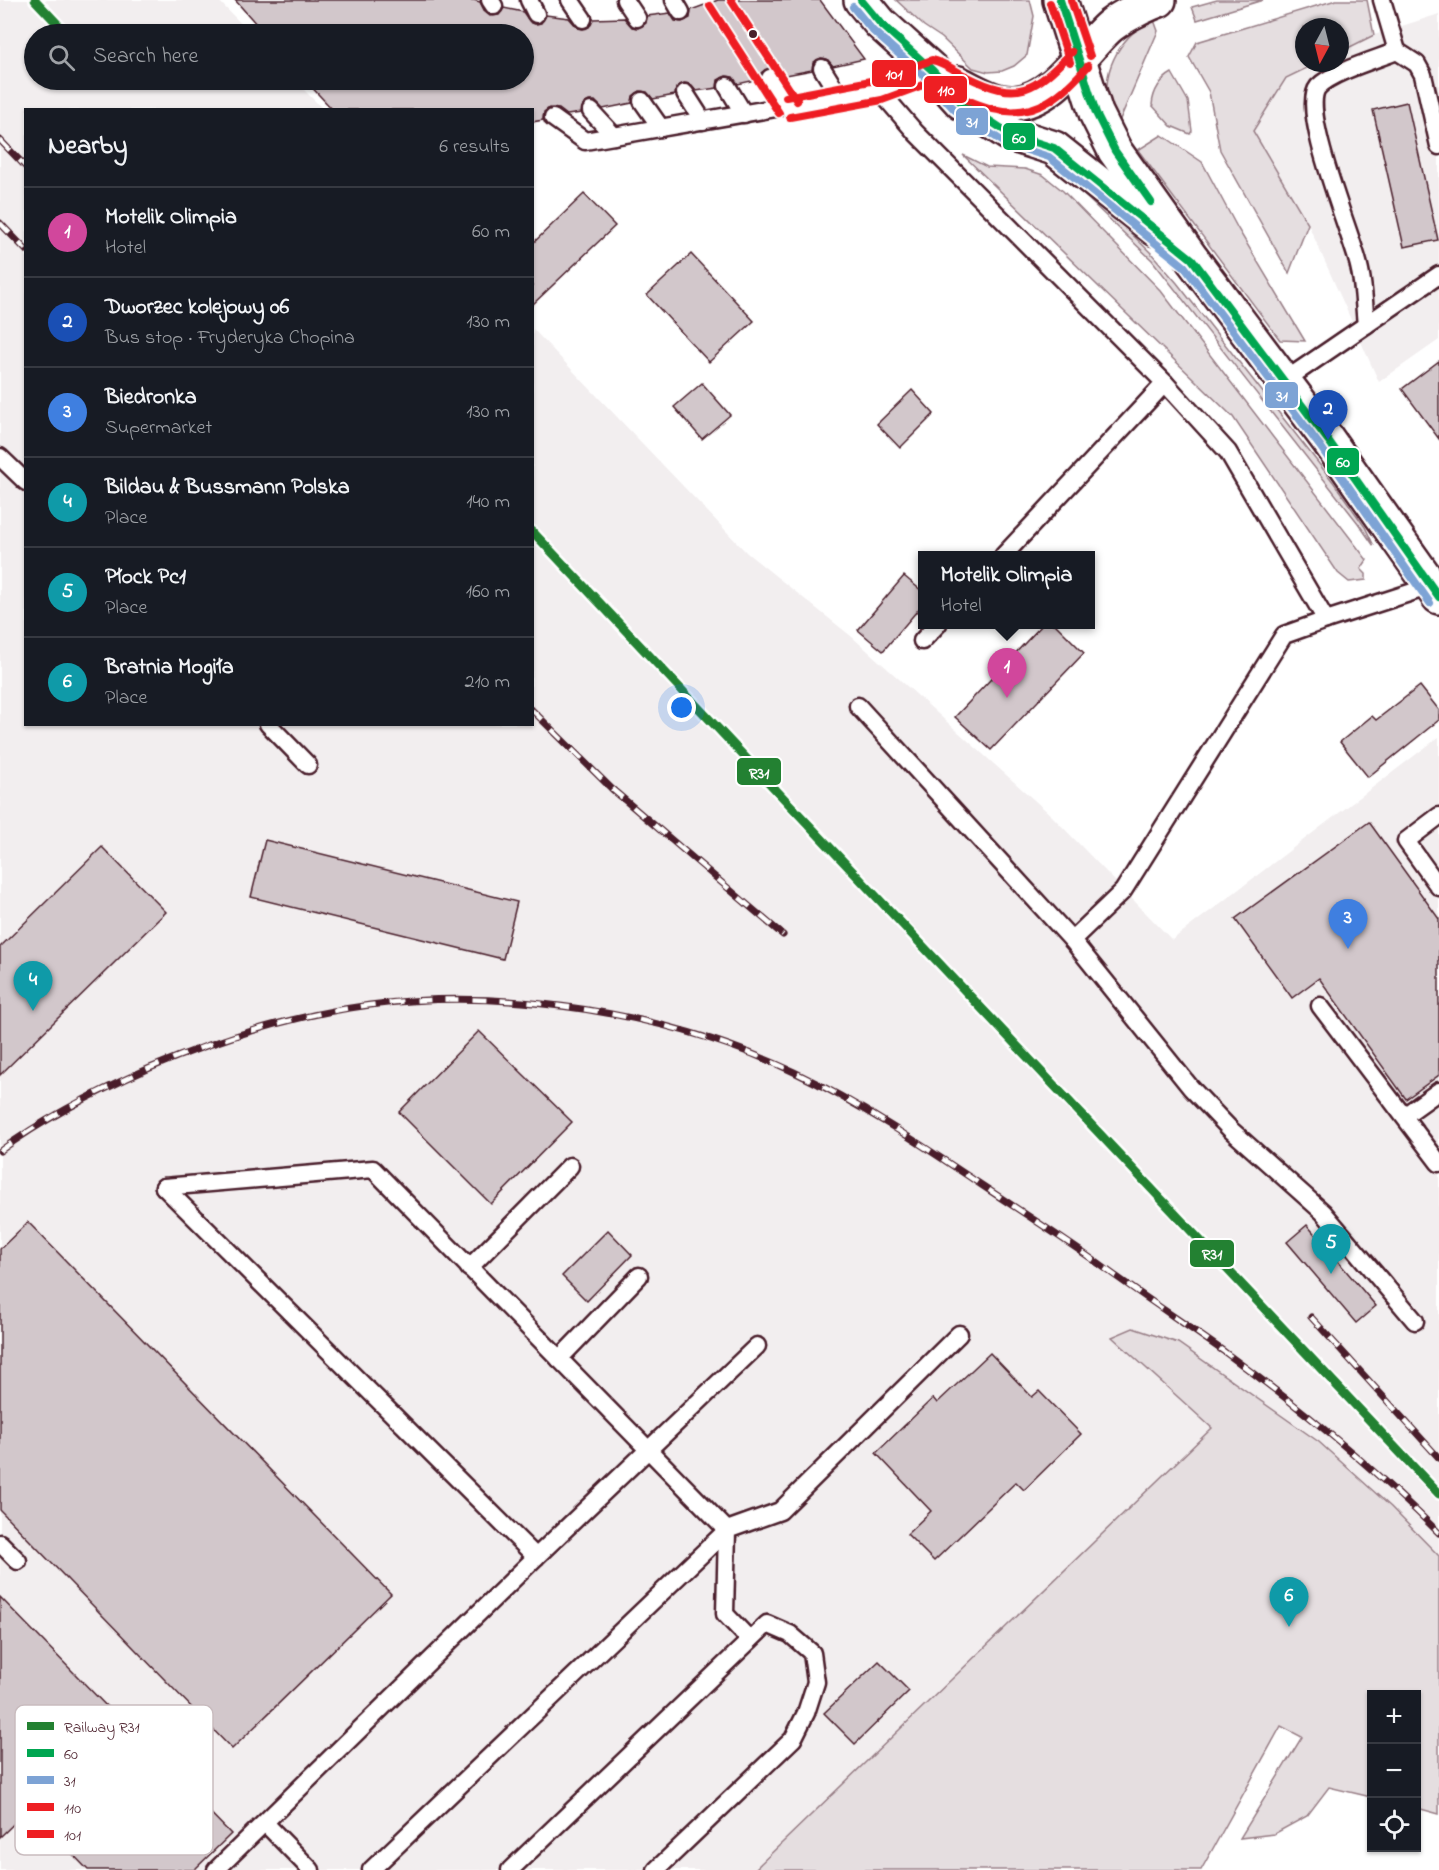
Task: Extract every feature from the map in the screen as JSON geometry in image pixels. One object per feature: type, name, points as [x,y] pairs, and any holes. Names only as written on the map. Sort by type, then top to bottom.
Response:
[{"type":"street","points":[[861,0],[880,23],[932,70],[961,102],[1010,134],[1054,148],[1192,259]]},
{"type":"street","points":[[1060,0],[1096,113],[1115,151],[1435,592]]},
{"type":"street","points":[[932,70],[986,97],[1014,103],[1037,96],[1061,79],[1111,25],[1159,0]]},
{"type":"lane","points":[[570,0],[583,19]]},
{"type":"lane","points":[[625,0],[636,18]]},
{"type":"lane","points":[[1382,0],[1397,51],[1417,64],[1424,75],[1439,146]]},
{"type":"lane","points":[[1366,326],[1360,268],[1321,149],[1313,104],[1317,88],[1334,76],[1397,51]]},
{"type":"lane","points":[[822,68],[840,97]]},
{"type":"lane","points":[[553,118],[585,141],[879,90],[932,70]]},
{"type":"lane","points":[[770,78],[788,107]]},
{"type":"lane","points":[[727,86],[744,114]]},
{"type":"lane","points":[[879,90],[916,133],[1165,383],[1228,452],[1326,620]]},
{"type":"lane","points":[[685,93],[703,121]]},
{"type":"lane","points":[[642,101],[661,128]]},
{"type":"lane","points":[[591,111],[614,136]]},
{"type":"lane","points":[[1284,381],[1439,275]]},
{"type":"lane","points":[[1007,551],[1165,383]]},
{"type":"lane","points":[[0,457],[24,480]]},
{"type":"lane","points":[[1072,940],[1123,891],[1284,635],[1326,620],[1435,592]]},
{"type":"lane","points":[[922,642],[934,629]]},
{"type":"lane","points":[[858,706],[1072,940],[1191,1089],[1231,1131],[1323,1212],[1415,1321]]},
{"type":"lane","points":[[270,726],[308,765]]},
{"type":"lane","points":[[1439,816],[1406,842],[1439,887]]},
{"type":"lane","points":[[1320,1006],[1439,1163]]},
{"type":"lane","points":[[1404,1116],[1439,1091]]},
{"type":"lane","points":[[469,1268],[570,1166]]},
{"type":"lane","points":[[536,1557],[164,1186],[373,1169],[727,1530],[725,1614],[750,1640]]},
{"type":"lane","points":[[559,1359],[639,1276]]},
{"type":"lane","points":[[371,1870],[727,1530],[780,1511],[959,1334]]},
{"type":"lane","points":[[216,1870],[536,1557],[757,1346]]},
{"type":"lane","points":[[0,1543],[18,1561]]},
{"type":"lane","points":[[510,1870],[766,1624],[790,1634],[812,1653],[816,1682],[806,1713],[793,1739],[656,1870]]},
{"type":"lane","points":[[265,1823],[311,1870]]},
{"type":"shaded area","points":[[0,0],[218,0],[241,24],[24,24],[24,90],[304,90],[322,108],[24,108],[24,726],[534,726],[534,330],[747,553],[851,636],[1052,816],[1172,940],[1439,737],[1439,1619],[1212,1428],[754,1870],[0,1870]]},
{"type":"shaded area","points":[[896,0],[1030,0],[1034,16],[1027,55],[1014,66],[1002,71],[988,72],[973,68],[942,38],[924,26]]},
{"type":"shaded area","points":[[1217,0],[1263,0],[1197,20],[1192,7]]},
{"type":"shaded area","points":[[1336,0],[1367,0],[1374,35],[1349,48],[1349,18],[1295,18],[1295,72],[1298,72],[1286,78],[1253,131],[1308,224],[1289,273],[1220,150],[1209,92],[1189,57],[1197,42]]},
{"type":"shaded area","points":[[1439,14],[1439,340],[1379,382],[1308,224],[1253,131],[1286,78],[1298,72],[1349,72],[1349,48],[1374,35]]},
{"type":"shaded area","points":[[1154,20],[1158,31],[1118,124],[1108,102],[1107,89],[1111,65],[1132,34]]},
{"type":"shaded area","points":[[1172,73],[1188,101],[1192,131],[1190,134],[1171,126],[1152,105],[1158,86]]},
{"type":"shaded area","points":[[1162,135],[1202,162],[1238,229],[1305,341],[1280,340],[1138,150]]},
{"type":"shaded area","points":[[963,155],[987,167],[1025,169],[1043,175],[1063,191],[1161,291],[1367,560],[1361,569],[1366,574],[1366,580],[1349,582],[1338,573],[1233,417]]},
{"type":"shaded area","points":[[1086,189],[1151,253],[1177,283],[1334,483],[1365,527],[1374,546],[1152,260],[1083,194]]},
{"type":"shaded area","points":[[1133,1328],[1178,1343],[1319,1442],[1391,1507],[1439,1556],[1439,1814],[1421,1809],[1421,1690],[1367,1690],[1367,1796],[1329,1787],[1307,1816],[1274,1834],[1240,1838],[1302,1737],[1281,1726],[1201,1870],[754,1870],[1212,1428],[1112,1337]]},
{"type":"building","points":[[235,0],[474,0],[480,2],[490,16],[499,15],[504,8],[523,12],[530,22],[535,24],[541,23],[546,15],[569,18],[578,28],[583,29],[589,27],[593,19],[624,18],[632,27],[638,28],[646,23],[647,16],[670,13],[675,21],[682,22],[690,18],[691,10],[718,0],[820,0],[864,59],[833,66],[827,59],[821,58],[813,63],[812,70],[781,76],[775,69],[769,68],[761,73],[760,79],[738,84],[733,77],[726,76],[718,80],[717,88],[696,91],[690,84],[684,83],[676,88],[675,95],[653,99],[647,92],[640,91],[633,96],[632,103],[603,109],[595,101],[589,101],[584,104],[581,113],[567,115],[559,109],[549,108],[544,112],[543,120],[534,122],[534,108],[331,108],[314,90],[534,90],[534,24],[256,24]]},
{"type":"building","points":[[1407,102],[1438,240],[1404,247],[1373,110]]},
{"type":"building","points":[[584,194],[615,226],[534,303],[534,242]]},
{"type":"building","points":[[691,254],[754,321],[709,362],[647,295]]},
{"type":"building","points":[[1439,361],[1439,439],[1402,389]]},
{"type":"building","points":[[702,383],[730,415],[702,439],[674,407]]},
{"type":"building","points":[[912,390],[934,414],[900,448],[877,424]]},
{"type":"building","points":[[904,576],[918,588],[918,610],[883,651],[858,630]]},
{"type":"building","points":[[1038,629],[1060,629],[1084,653],[991,750],[955,717]]},
{"type":"building","points":[[1420,686],[1439,710],[1439,720],[1368,777],[1340,742],[1372,716],[1376,720]]},
{"type":"building","points":[[1369,822],[1439,919],[1439,1075],[1406,1099],[1319,978],[1292,998],[1235,919]]},
{"type":"building","points":[[265,840],[517,902],[503,959],[251,897]]},
{"type":"building","points":[[102,847],[166,912],[0,1075],[0,947]]},
{"type":"building","points":[[479,1031],[572,1122],[491,1204],[399,1112]]},
{"type":"building","points":[[28,1222],[391,1594],[232,1749],[213,1729],[213,1705],[189,1705],[0,1510],[0,1249]]},
{"type":"building","points":[[1307,1225],[1376,1306],[1356,1323],[1287,1242]]},
{"type":"building","points":[[608,1230],[632,1255],[587,1301],[562,1276]]},
{"type":"building","points":[[990,1353],[1032,1397],[1039,1391],[1081,1434],[1024,1490],[1016,1482],[934,1561],[907,1534],[931,1511],[876,1453],[933,1398],[937,1403]]},
{"type":"building","points":[[0,1597],[105,1705],[15,1705],[15,1823],[0,1837]]},
{"type":"building","points":[[879,1661],[909,1691],[855,1744],[824,1713]]},
{"type":"building","points":[[213,1816],[231,1834],[213,1852]]},
{"type":"building","points":[[73,1855],[209,1855],[194,1870],[88,1870]]},
{"type":"railway","points":[[0,140],[24,165]]},
{"type":"railway","points":[[0,223],[24,248]]},
{"type":"railway","points":[[534,712],[612,789],[783,935]]},
{"type":"railway","points":[[0,1151],[73,1105],[150,1068],[258,1029],[342,1009],[422,1000],[531,1003],[641,1020],[695,1034],[746,1051],[794,1072],[867,1111],[1056,1234],[1282,1395],[1363,1462],[1439,1533]]},
{"type":"railway","points":[[1311,1317],[1439,1458]]},
{"type":"railway","points":[[1436,1490],[1439,1493]]},
{"type":"rail line","name":"R31","points":[[35,0],[58,24]]},
{"type":"rail line","name":"R31","points":[[534,533],[1439,1494]]},
{"type":"transit line","name":"101","points":[[731,0],[797,101]]},
{"type":"transit line","name":"60","points":[[861,0],[880,23],[932,70],[961,102],[1010,134],[1054,148],[1192,259],[1328,440],[1439,597]]},
{"type":"transit line","name":"60","points":[[1060,0],[1096,113],[1115,151],[1151,202]]},
{"type":"transit line","name":"101","points":[[1071,0],[1090,56]]},
{"type":"transit line","name":"110","points":[[1050,3],[1070,62]]},
{"type":"transit line","name":"110","points":[[710,6],[779,113]]},
{"type":"transit line","name":"31","points":[[853,7],[873,31],[925,77],[955,110],[1005,143],[1049,157],[1184,266],[1320,446],[1430,603]]},
{"type":"transit line","name":"101","points":[[786,97],[876,80],[932,60],[984,84],[1013,91],[1036,84],[1072,52]]},
{"type":"transit line","name":"110","points":[[790,117],[882,100],[931,82],[989,108],[1019,111],[1034,108],[1049,101],[1070,85],[1088,66]]},
{"type":"place","name":"Dworzec kolejowy 06","points":[[1328,440]]},
{"type":"place","name":"Motelik Olimpia","points":[[1007,698]]},
{"type":"place","name":"Biedronka","points":[[1348,949]]},
{"type":"place","name":"Bildau & Bussmann Polska","points":[[33,1011]]},
{"type":"place","name":"Płock Pc1","points":[[1331,1274]]},
{"type":"place","name":"Bratnia Mogiła","points":[[1289,1627]]}]
